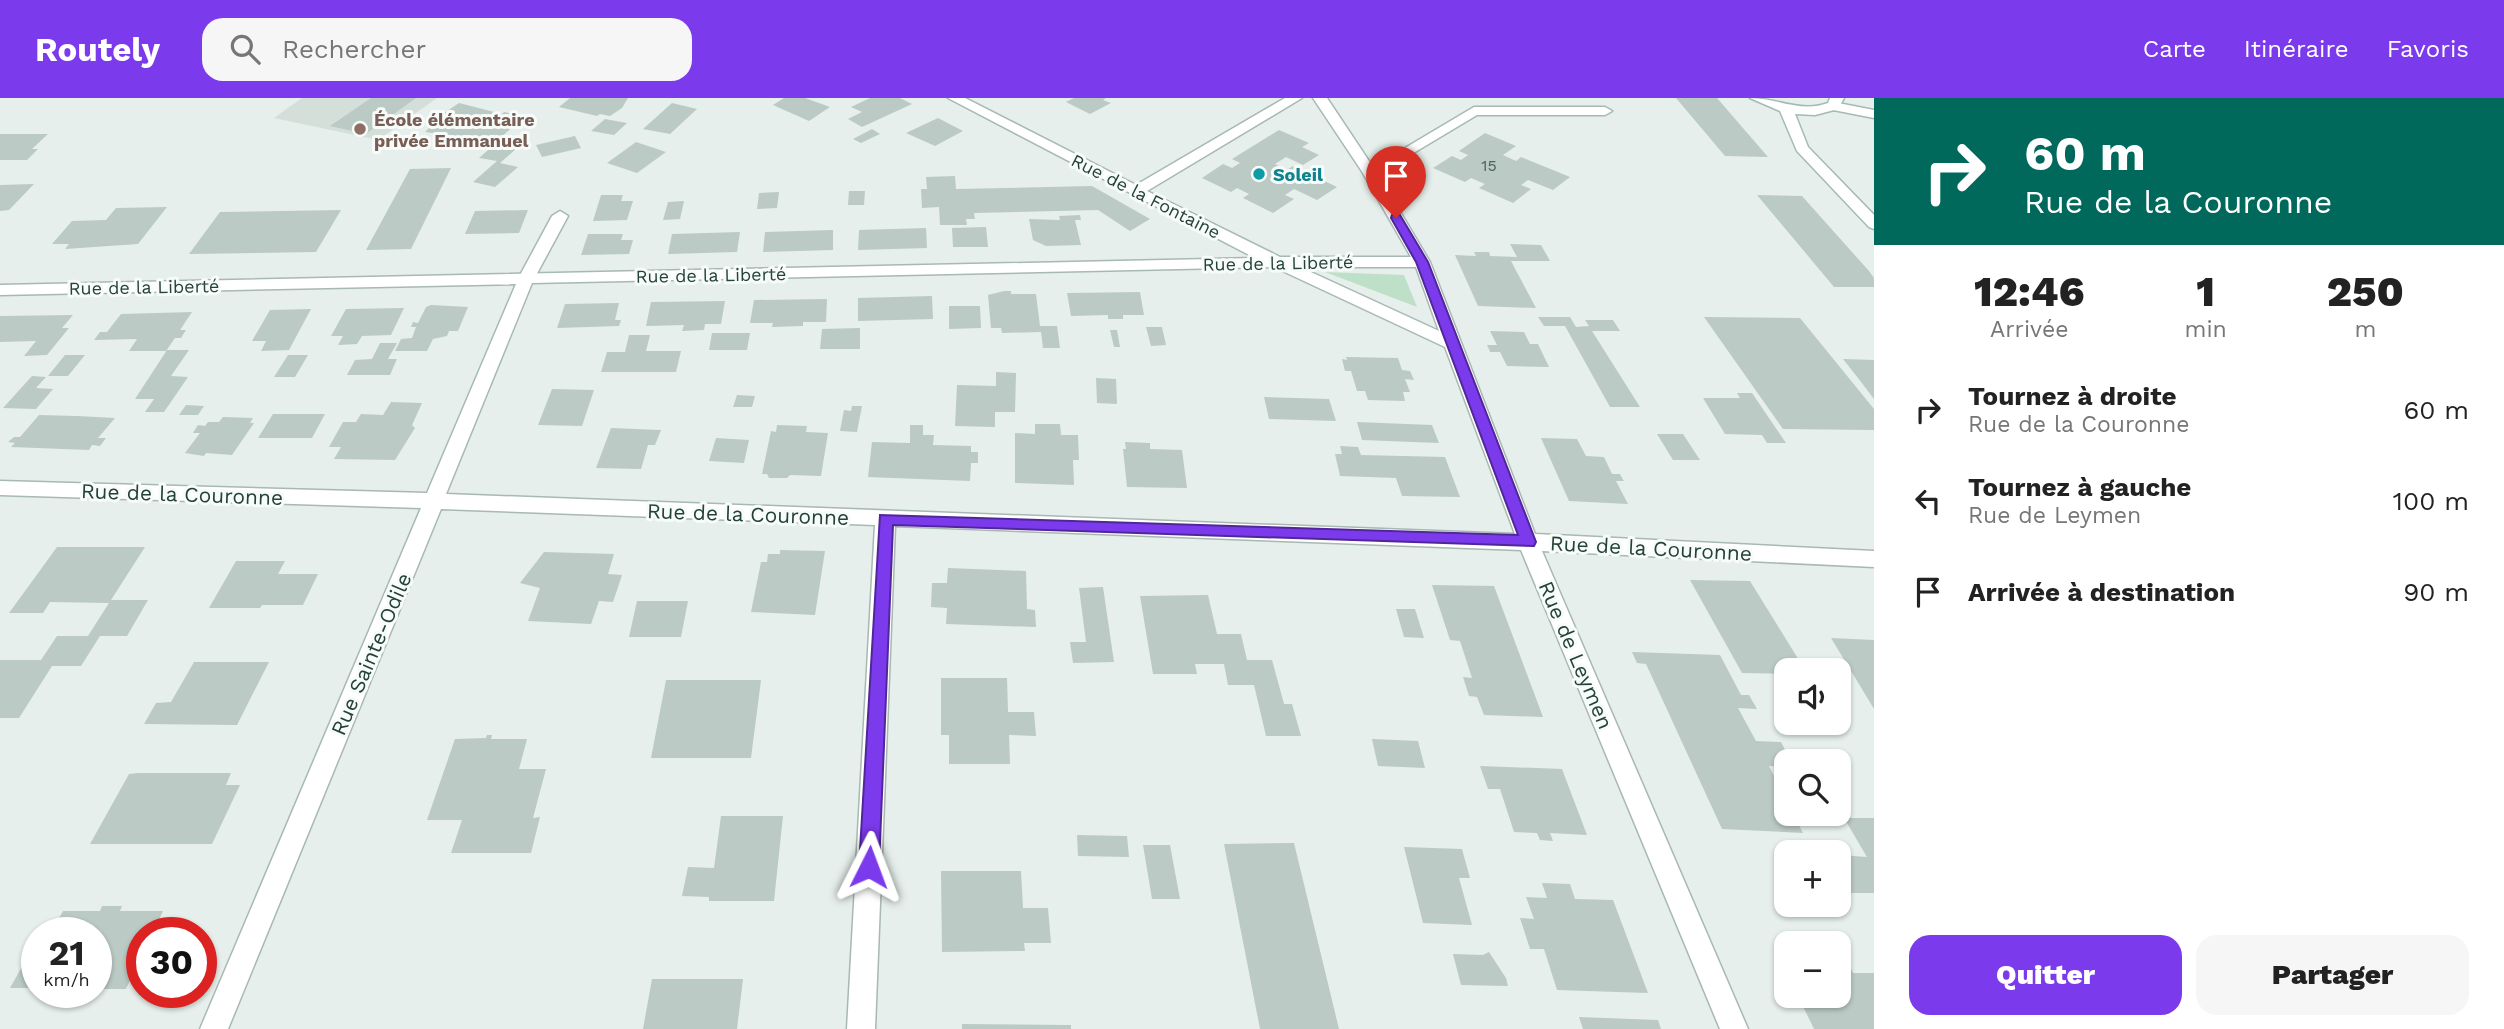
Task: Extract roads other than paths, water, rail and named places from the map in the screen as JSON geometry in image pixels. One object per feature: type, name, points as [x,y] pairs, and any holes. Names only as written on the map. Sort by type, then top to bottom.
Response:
[{"type":"street","name":"Rue de la Fontaine","points":[[955,98],[1279,262],[1454,344]]},
{"type":"street","points":[[1136,191],[1295,98]]},
{"type":"street","name":"Rue de Leymen","points":[[1320,98],[1370,173],[1422,262],[1528,542],[1734,1029]]},
{"type":"street","points":[[1757,98],[1786,108],[1815,110],[1835,102],[1874,114]]},
{"type":"street","points":[[1860,98],[1874,99]]},
{"type":"street","points":[[1786,108],[1802,148],[1874,224]]},
{"type":"street","points":[[1370,173],[1475,111],[1605,111]]},
{"type":"street","name":"Rue Sainte-Odile","points":[[214,1029],[526,279],[560,216]]},
{"type":"street","name":"Rue de la Liberté","points":[[0,290],[1279,262],[1422,262]]},
{"type":"street","name":"Rue de la Couronne","points":[[0,488],[435,501],[1528,542],[1874,559]]},
{"type":"street","points":[[861,1029],[885,519]]},
{"type":"place","name":"École élémentaire privée Emmanuel","points":[[360,129]]},
{"type":"place","name":"Soleil","points":[[1259,174]]}]
